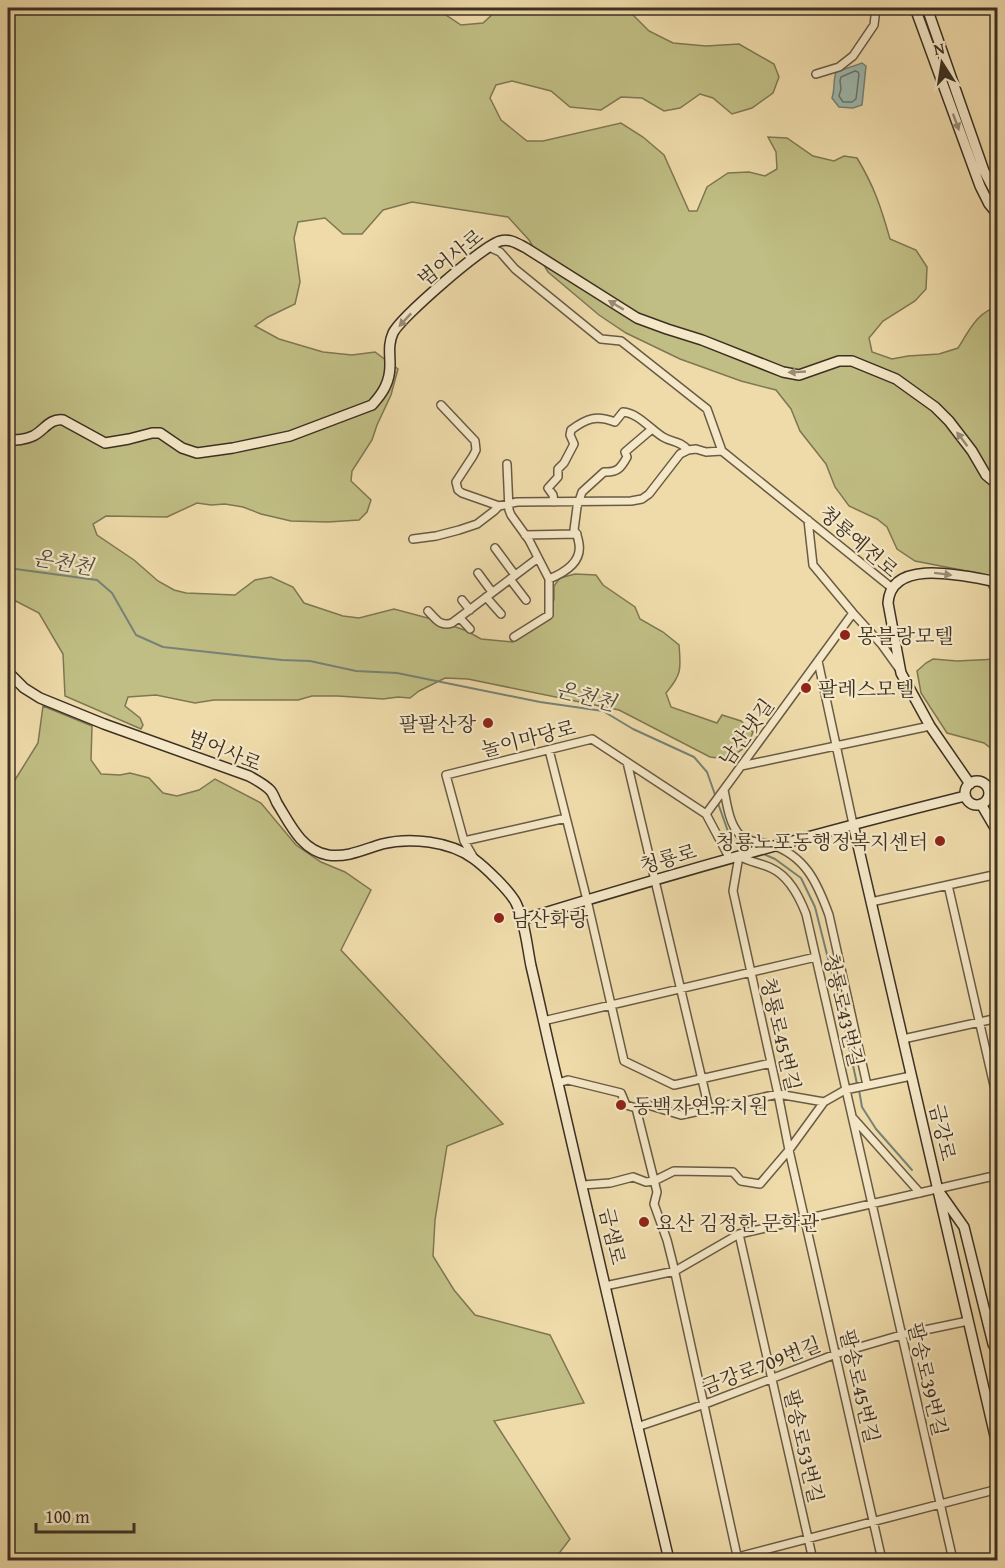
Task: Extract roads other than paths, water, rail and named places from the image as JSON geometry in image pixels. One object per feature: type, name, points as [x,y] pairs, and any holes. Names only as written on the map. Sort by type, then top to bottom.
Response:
[{"type":"street","points":[[816,74],[839,67],[853,56],[874,25],[876,8]]},
{"type":"street","points":[[915,8],[980,186],[989,204],[998,215]]},
{"type":"street","points":[[927,8],[984,171],[998,198]]},
{"type":"street","name":"범어사로","points":[[8,440],[23,440],[35,435],[57,419],[105,443],[160,433],[182,448],[197,453],[290,436],[372,405],[388,384],[389,347],[394,332],[426,299],[477,254],[499,241],[506,240],[526,248],[637,318],[702,340],[783,372],[799,375],[839,361],[852,361],[896,379],[949,421],[986,475],[998,485]]},
{"type":"street","points":[[441,405],[474,441],[476,450],[456,482],[458,490],[499,506],[517,502],[642,499],[649,494],[680,454],[696,449],[706,452],[722,451],[707,409],[621,341],[601,339],[515,269],[500,252],[489,247]]},
{"type":"street","points":[[554,502],[553,495],[548,488],[558,477],[558,469],[572,450],[574,444],[570,435],[571,430],[597,417],[615,422],[623,412],[628,412],[666,439],[682,444],[688,450]]},
{"type":"street","points":[[549,579],[559,575],[578,558],[580,551],[574,530],[578,502],[582,492],[604,472],[621,467],[627,457],[625,452],[652,429]]},
{"type":"street","name":"청룡예전로","points":[[722,451],[892,588],[888,603],[901,673],[930,726],[970,784]]},
{"type":"street","points":[[507,464],[508,504],[511,515],[525,535],[549,579],[549,615],[514,638]]},
{"type":"street","points":[[413,539],[436,536],[477,524],[499,506]]},
{"type":"street","points":[[808,520],[813,565],[852,613],[882,645],[901,673]]},
{"type":"street","points":[[525,535],[577,534]]},
{"type":"street","points":[[495,548],[526,600]]},
{"type":"street","points":[[428,611],[441,624],[446,625],[460,618],[538,558]]},
{"type":"street","points":[[892,588],[908,575],[927,572],[998,582]]},
{"type":"street","points":[[478,573],[501,614]]},
{"type":"street","points":[[462,600],[470,610]]},
{"type":"street","name":"남산냇길","points":[[852,613],[724,790],[731,819],[739,834],[746,839],[775,846],[792,854],[807,870],[820,891],[829,915],[865,1085]]},
{"type":"street","points":[[460,618],[470,629]]},
{"type":"street","points":[[818,661],[853,824]]},
{"type":"street","name":"범어사로","points":[[8,672],[24,688],[40,698],[260,782],[270,790],[296,834],[311,848],[328,855],[349,854],[385,844],[413,840],[436,843],[458,850],[474,858],[509,892],[522,920]]},
{"type":"street","points":[[741,766],[930,726]]},
{"type":"street","name":"놀이마당로","points":[[474,858],[464,841],[446,775],[592,739],[706,813],[735,858]]},
{"type":"street","points":[[549,750],[624,1061],[674,1085],[771,1063]]},
{"type":"street","points":[[627,762],[709,1109]]},
{"type":"street","points":[[975,782],[982,783],[993,791],[987,799],[977,805],[970,803],[965,796],[966,789],[975,782]]},
{"type":"street","points":[[706,813],[724,790]]},
{"type":"street","name":"청룡로","points":[[522,920],[853,824],[965,796]]},
{"type":"street","points":[[981,804],[998,833]]},
{"type":"street","points":[[464,841],[566,818]]},
{"type":"street","name":"금강로","points":[[853,824],[998,1449]]},
{"type":"street","name":"청룡로43번길","points":[[735,858],[774,868],[793,887],[806,914],[848,1089],[871,1204]]},
{"type":"street","name":"청룡로45번길","points":[[735,858],[733,891],[805,1219]]},
{"type":"street","points":[[871,902],[998,874]]},
{"type":"street","points":[[948,885],[998,1103]]},
{"type":"street","name":"금샘로","points":[[522,920],[543,1021],[669,1560]]},
{"type":"street","points":[[543,1021],[816,957]]},
{"type":"street","points":[[903,1039],[998,1018]]},
{"type":"street","points":[[583,1185],[610,1183],[633,1177],[646,1182],[654,1181],[674,1171],[688,1170],[733,1172],[741,1181],[760,1184],[789,1150],[824,1102],[848,1089],[911,1076]]},
{"type":"street","points":[[558,1083],[568,1080],[621,1093],[626,1105],[636,1108],[648,1105],[681,1115],[778,1094],[824,1102]]},
{"type":"street","points":[[636,1108],[657,1191],[654,1204],[675,1271],[738,1559]]},
{"type":"street","points":[[852,1117],[920,1193]]},
{"type":"street","points":[[605,1286],[675,1271],[739,1234],[998,1175]]},
{"type":"street","points":[[937,1189],[964,1227],[993,1344],[998,1352]]},
{"type":"street","name":"팔송로39번길","points":[[871,1204],[953,1560]]},
{"type":"street","name":"팔송로45번길","points":[[805,1219],[882,1560]]},
{"type":"street","name":"팔송로53번길","points":[[739,1234],[813,1560]]},
{"type":"street","points":[[986,1314],[998,1312]]},
{"type":"street","name":"금강로709번길","points":[[637,1427],[705,1404],[836,1354],[901,1335],[968,1322]]},
{"type":"street","points":[[726,1560],[738,1559],[998,1489]]},
{"type":"water","points":[[862,63],[866,66],[862,105],[853,108],[839,107],[832,98],[836,72]]},
{"type":"waterway","name":"온천천","points":[[8,568],[97,580],[112,593],[136,635],[163,647],[310,661],[356,671],[397,673],[540,702],[603,711],[633,729],[694,757],[707,772],[731,840],[751,849]]},
{"type":"waterway","name":"온천천","points":[[761,853],[775,859],[801,878],[815,907],[857,1084]]},
{"type":"waterway","name":"온천천","points":[[859,1090],[862,1107],[876,1129],[912,1170]]},
{"type":"place","name":"몽블랑모텔","points":[[845,635]]},
{"type":"place","name":"팔레스모텔","points":[[806,688]]},
{"type":"place","name":"팔팔산장","points":[[488,723]]},
{"type":"place","name":"청룡노포동행정복지센터","points":[[940,841]]},
{"type":"place","name":"남산화랑","points":[[499,918]]},
{"type":"place","name":"동백자연유치원","points":[[621,1105]]},
{"type":"place","name":"요산 김정한 문학관","points":[[644,1222]]}]
